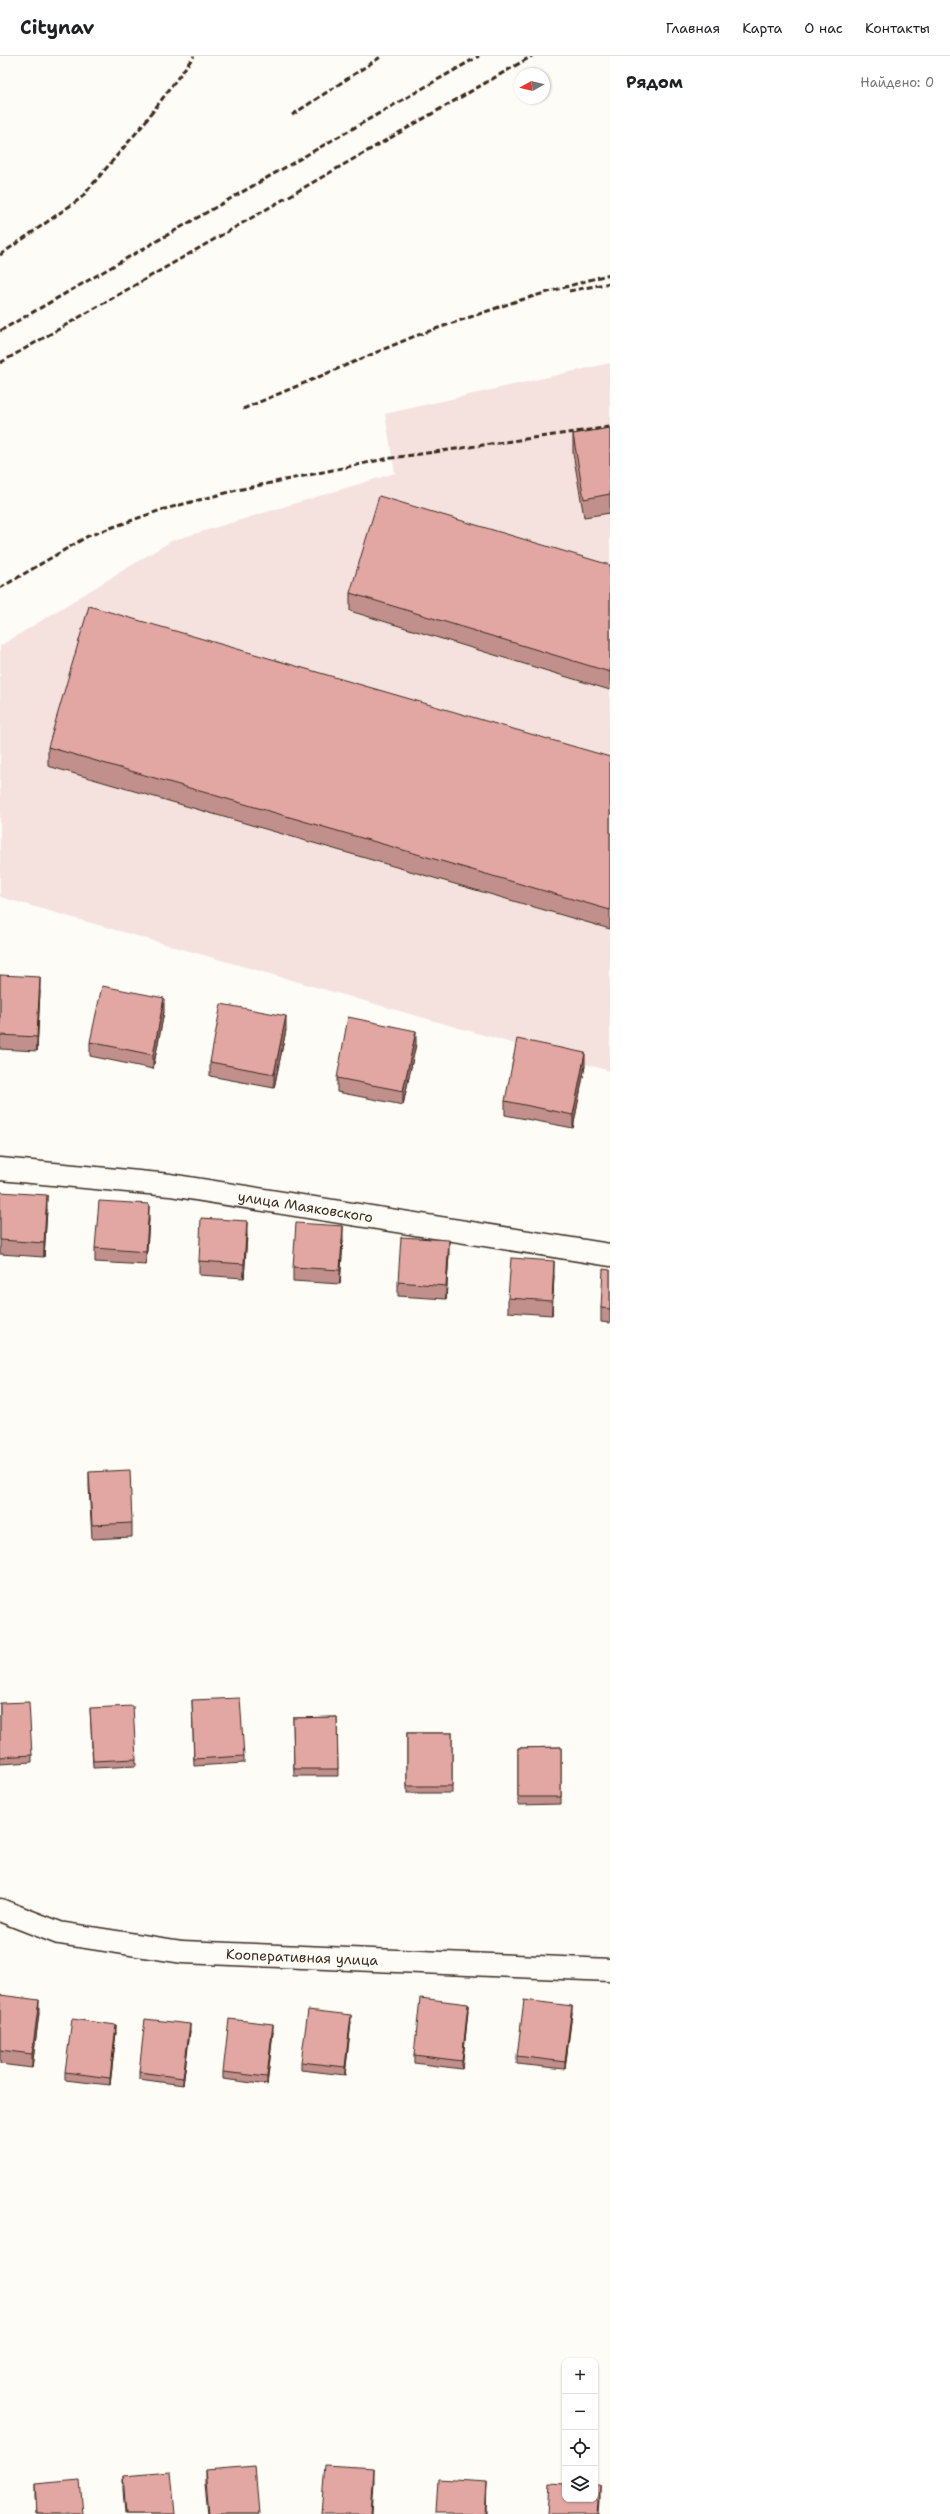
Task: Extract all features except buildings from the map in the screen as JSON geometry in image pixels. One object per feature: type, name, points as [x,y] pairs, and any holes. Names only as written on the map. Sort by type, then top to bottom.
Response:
[{"type":"street","name":"улица Маяковского","points":[[0,1169],[170,1185],[610,1255]]},
{"type":"street","name":"Кооперативная улица","points":[[0,1910],[59,1933],[182,1952],[610,1970]]},
{"type":"shaded area","points":[[610,363],[610,1071],[0,897],[0,646],[171,541],[395,473],[385,414]]},
{"type":"railway","points":[[0,255],[81,198],[142,126],[194,56]]},
{"type":"railway","points":[[292,115],[382,56]]},
{"type":"railway","points":[[0,331],[479,56]]},
{"type":"railway","points":[[0,363],[532,56]]},
{"type":"railway","points":[[243,409],[415,336],[514,302],[610,274]]},
{"type":"railway","points":[[569,291],[610,283]]},
{"type":"railway","points":[[0,588],[88,536],[161,510],[237,490],[385,459],[610,427]]}]
